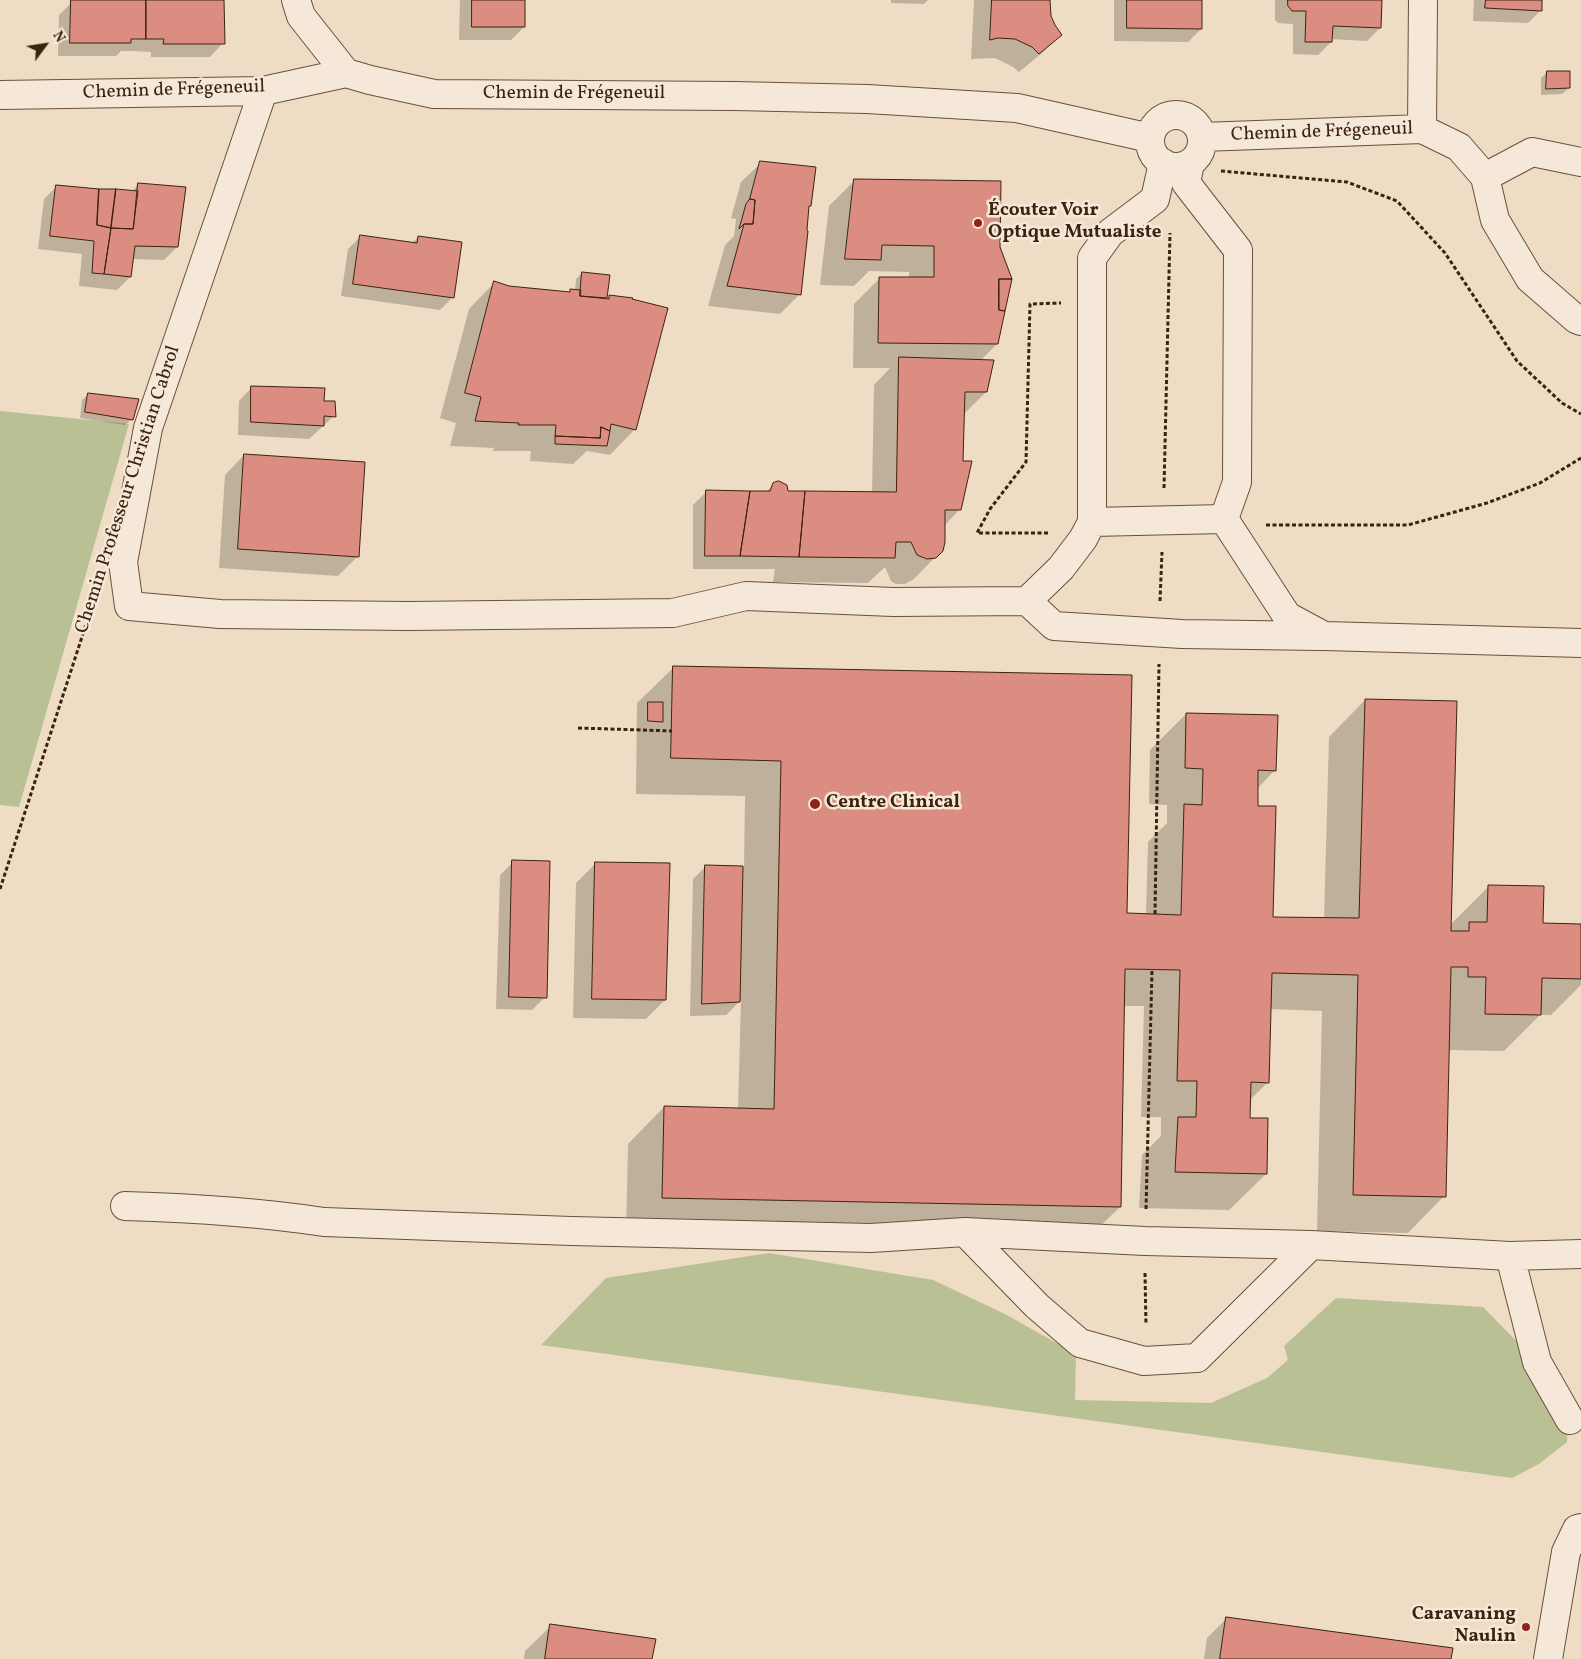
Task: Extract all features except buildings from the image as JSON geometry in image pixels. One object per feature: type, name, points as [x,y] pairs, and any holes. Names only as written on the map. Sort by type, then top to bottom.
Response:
[{"type":"street","points":[[296,0],[301,16],[346,72]]},
{"type":"street","points":[[1422,129],[1423,0]]},
{"type":"street","name":"Chemin de Frégeneuil","points":[[0,95],[263,91],[346,72],[370,80],[434,94],[829,98],[1017,108],[1150,138]]},
{"type":"street","name":"Chemin Professeur Christian Cabrol","points":[[263,91],[148,428],[123,562],[128,606],[220,614],[408,616],[673,614],[746,596],[893,602],[1026,601]]},
{"type":"street","points":[[1188,173],[1200,152],[1202,137],[1199,128],[1192,120],[1184,115],[1171,114],[1158,122],[1152,129],[1150,138],[1151,150],[1163,163],[1172,167],[1181,166],[1188,173],[1238,250],[1237,482],[1224,519]]},
{"type":"street","name":"Chemin de Frégeneuil","points":[[1202,137],[1422,129],[1459,146],[1485,177],[1495,220],[1530,279],[1580,320]]},
{"type":"street","points":[[1485,177],[1532,152],[1581,162]]},
{"type":"street","points":[[1163,163],[1155,199],[1110,233],[1092,258],[1092,522],[1061,568],[1026,601],[1054,626],[1159,633],[1581,643]]},
{"type":"street","points":[[1092,522],[1224,519]]},
{"type":"street","points":[[1224,519],[1287,616],[1324,636]]},
{"type":"street","points":[[125,1206],[209,1209],[324,1222],[570,1231],[871,1238],[965,1232],[1145,1241],[1311,1245],[1510,1256],[1581,1254]]},
{"type":"street","points":[[965,1232],[1037,1306],[1080,1343],[1144,1361],[1197,1358],[1311,1245]]},
{"type":"street","points":[[1510,1256],[1538,1362],[1570,1420]]},
{"type":"street","points":[[1548,1659],[1566,1552],[1577,1529],[1581,1528]]},
{"type":"path","points":[[1188,173],[1216,171],[1347,182],[1398,201],[1445,253],[1517,361],[1562,403],[1581,414]]},
{"type":"path","points":[[1164,496],[1170,233]]},
{"type":"path","points":[[1056,533],[977,533],[990,509],[1026,462],[1030,304],[1065,303]]},
{"type":"path","points":[[1260,525],[1408,525],[1487,503],[1540,483],[1581,458]]},
{"type":"path","points":[[1155,914],[1162,546]]},
{"type":"path","name":"Chemin Professeur Christian Cabrol","points":[[0,889],[96,594]]},
{"type":"path","points":[[578,728],[672,731]]},
{"type":"path","points":[[1146,1214],[1152,970]]},
{"type":"path","points":[[1145,1272],[1146,1326]]},
{"type":"path","points":[[1137,1325],[1155,1325]]},
{"type":"green space","points":[[0,411],[129,424],[19,807],[0,805]]},
{"type":"green space","points":[[769,1253],[933,1280],[1005,1314],[1076,1354],[1075,1400],[1211,1403],[1267,1378],[1288,1360],[1284,1346],[1336,1298],[1483,1307],[1530,1355],[1569,1408],[1567,1442],[1539,1464],[1512,1478],[541,1345],[606,1278]]},
{"type":"place","name":"Écouter Voir Optique Mutualiste","points":[[978,223]]},
{"type":"place","name":"Centre Clinical","points":[[815,804]]},
{"type":"place","name":"Caravaning Naulin","points":[[1526,1627]]}]
